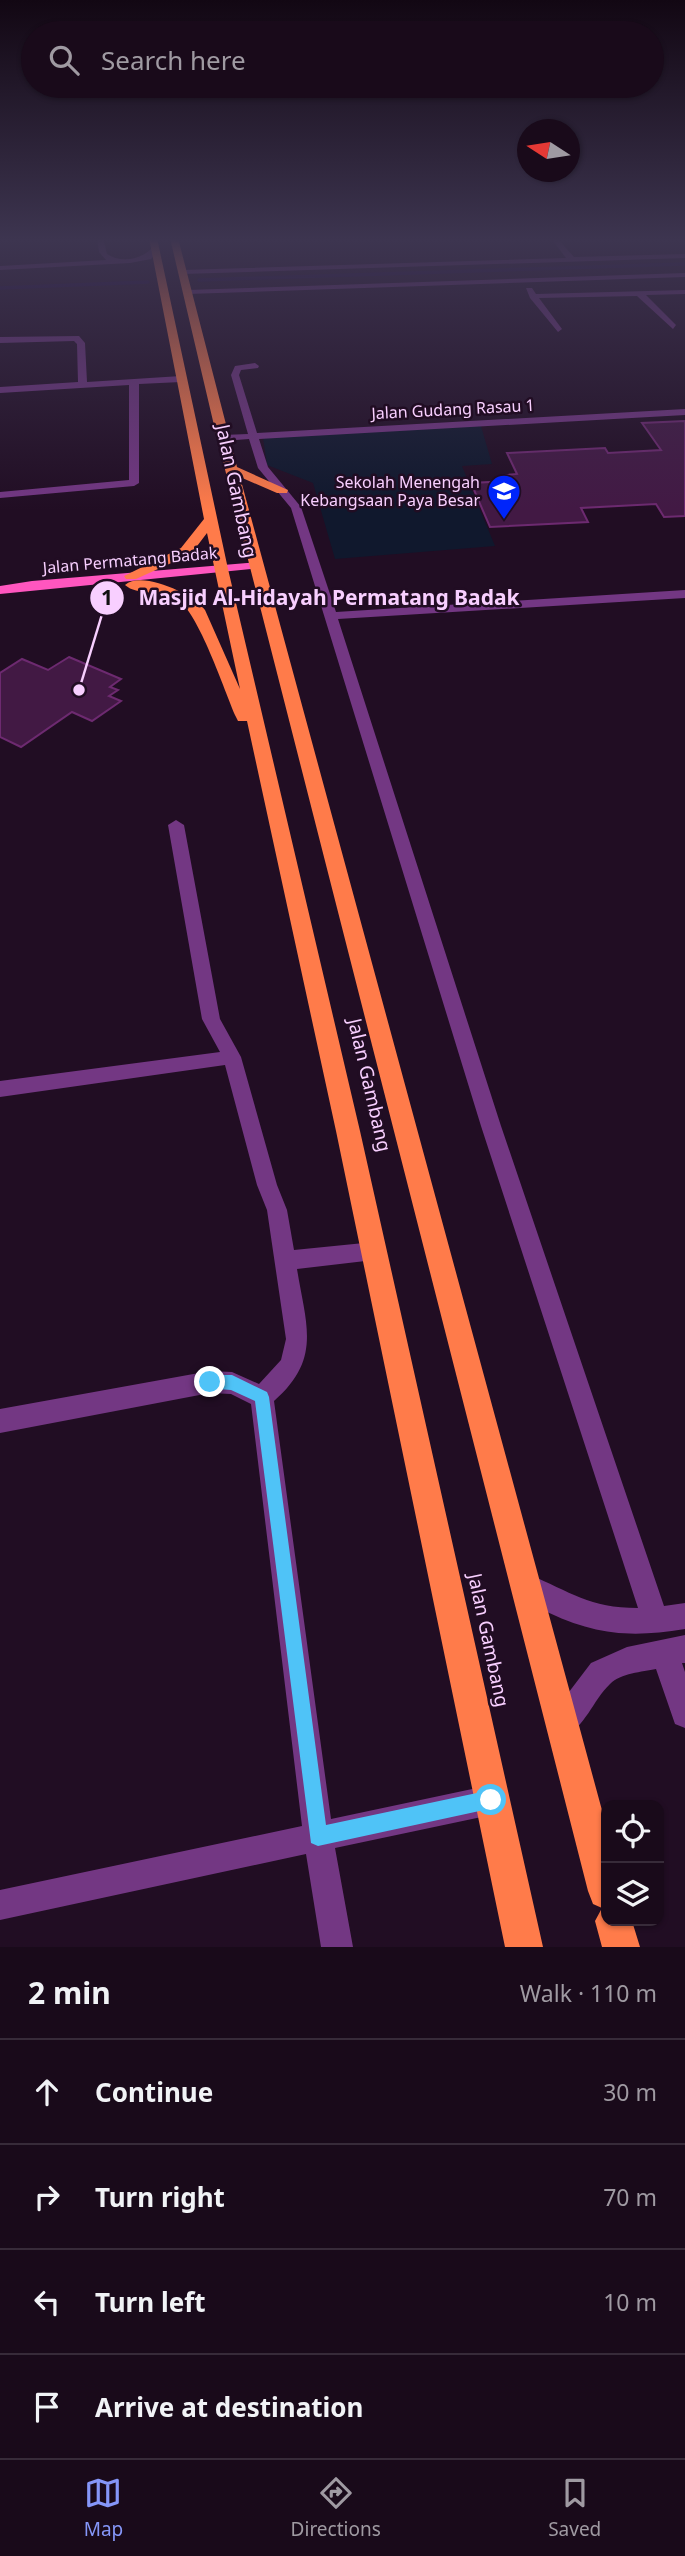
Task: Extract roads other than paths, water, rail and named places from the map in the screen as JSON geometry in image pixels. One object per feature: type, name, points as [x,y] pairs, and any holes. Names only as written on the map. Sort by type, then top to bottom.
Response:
[{"type":"highway","name":"Jalan Gambang","points":[[171,329],[222,574],[374,1251],[524,1947]]},
{"type":"highway","name":"Jalan Gambang","points":[[196,329],[222,438],[233,470],[601,1871]]},
{"type":"highway","points":[[233,470],[282,490]]},
{"type":"highway","points":[[131,581],[186,551],[211,519]]},
{"type":"highway","points":[[131,581],[181,594],[198,610],[264,764]]},
{"type":"highway","points":[[615,1926],[621,1947]]},
{"type":"main road","name":"Jalan Permatang Badak","points":[[3,590],[259,571]]},
{"type":"street","points":[[0,340],[76,338],[81,343],[83,385]]},
{"type":"street","points":[[255,366],[238,368],[235,375],[263,468],[296,507],[333,616],[491,1126],[656,1620]]},
{"type":"street","points":[[0,390],[181,379]]},
{"type":"street","points":[[0,495],[134,484],[134,382]]},
{"type":"street","name":"Jalan Gudang Rasau 1","points":[[222,438],[685,412]]},
{"type":"street","points":[[333,616],[685,594]]},
{"type":"street","points":[[176,825],[211,1018],[232,1057],[267,1185],[277,1210],[297,1339],[292,1365],[262,1397]]},
{"type":"street","points":[[0,1089],[232,1057]]},
{"type":"street","points":[[285,1261],[374,1251]]},
{"type":"street","points":[[0,1421],[210,1382],[232,1382],[262,1397]]},
{"type":"street","points":[[262,1397],[318,1836],[337,1947]]},
{"type":"street","points":[[528,1587],[589,1618],[618,1622],[685,1616]]},
{"type":"street","points":[[563,1723],[601,1673],[627,1661],[675,1651],[685,1714]]},
{"type":"street","points":[[0,1905],[491,1800]]},
{"type":"place","name":"Sekolah Menengah Kebangsaan Paya Besar","points":[[504,521]]},
{"type":"place","name":"Masjid Al-Hidayah Permatang Badak","points":[[79,690]]}]
